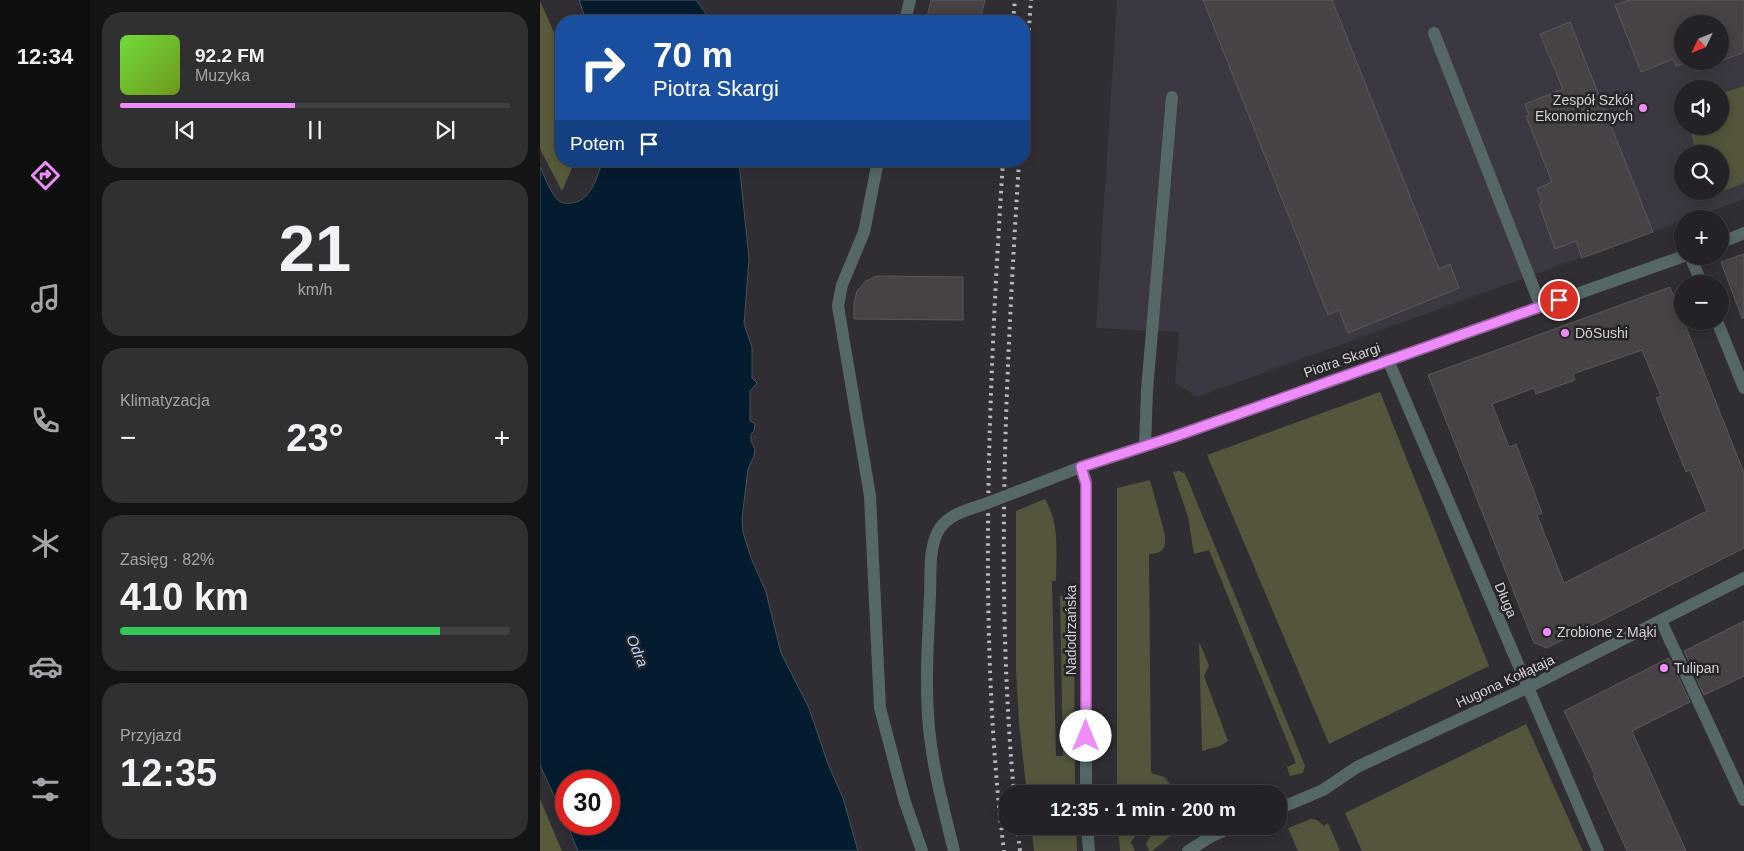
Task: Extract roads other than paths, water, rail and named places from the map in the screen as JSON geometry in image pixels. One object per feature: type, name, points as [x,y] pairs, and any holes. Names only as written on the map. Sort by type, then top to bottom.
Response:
[{"type":"street","points":[[906,15],[910,0]]},
{"type":"street","points":[[1434,33],[1541,306]]},
{"type":"street","points":[[1145,446],[1147,390],[1172,97]]},
{"type":"street","points":[[877,167],[864,232],[842,285],[838,306],[870,496],[880,708],[904,799],[922,851]]},
{"type":"street","points":[[1729,239],[1744,233]]},
{"type":"street","name":"Piotra Skargi","points":[[954,851],[934,766],[929,730],[927,675],[931,567],[934,545],[942,526],[953,516],[1081,467],[1674,259]]},
{"type":"street","points":[[1721,330],[1744,388]]},
{"type":"street","name":"Długa","points":[[1388,360],[1598,851]]},
{"type":"street","name":"Nadodrzańska","points":[[1081,467],[1086,484],[1086,785]]},
{"type":"street","name":"Hugona Kołłątaja","points":[[1287,805],[1323,790],[1357,767],[1527,688],[1744,578]]},
{"type":"street","points":[[1661,621],[1744,800]]},
{"type":"street","points":[[1088,835],[1089,851]]},
{"type":"street","points":[[1188,851],[1214,835]]},
{"type":"water","points":[[579,0],[696,0],[706,15],[584,15]]},
{"type":"water","name":"Odra","points":[[540,167],[549,188],[561,202],[578,202],[588,193],[600,167],[740,167],[749,259],[744,324],[752,347],[752,378],[757,383],[750,391],[750,421],[755,424],[754,431],[751,434],[751,441],[755,450],[748,469],[742,519],[743,532],[751,558],[766,592],[781,653],[809,708],[828,764],[843,798],[858,851],[578,851],[571,835],[620,835],[620,770],[555,770],[555,798],[540,765]]},
{"type":"railway","points":[[1014,15],[1015,0]]},
{"type":"railway","points":[[1030,15],[1031,0]]},
{"type":"railway","points":[[1003,167],[992,372],[988,584],[992,718],[1004,851]]},
{"type":"railway","points":[[1013,785],[1005,636],[1004,478],[1019,167]]},
{"type":"railway","points":[[1018,835],[1020,851]]},
{"type":"place","name":"Zespół Szkół Ekonomicznych","points":[[1643,108]]},
{"type":"place","name":"DōSushi","points":[[1565,333]]},
{"type":"place","name":"Zrobione z Mąki","points":[[1547,632]]},
{"type":"place","name":"Tulipan","points":[[1664,668]]}]
